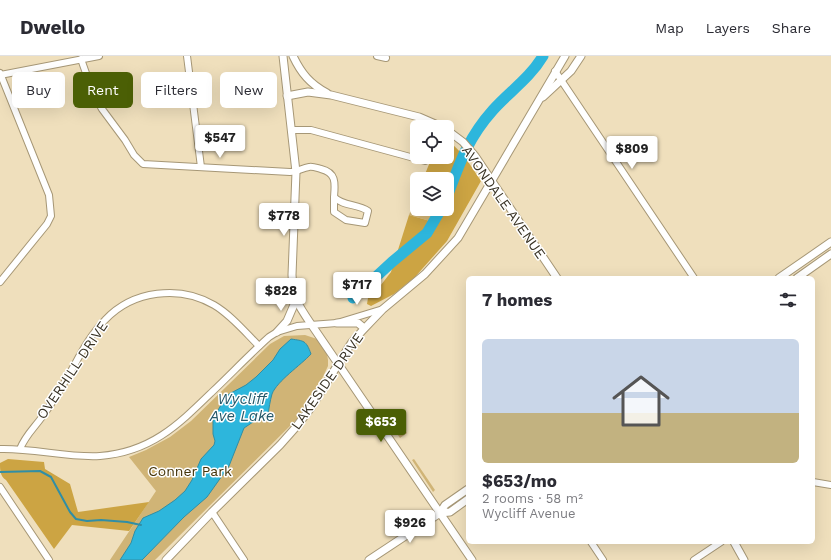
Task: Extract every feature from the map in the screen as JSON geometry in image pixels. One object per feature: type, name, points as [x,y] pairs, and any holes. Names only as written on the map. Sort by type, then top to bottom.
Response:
[{"type":"main road","points":[[283,56],[296,172],[292,275],[293,290],[296,300],[472,560]]},
{"type":"main road","points":[[293,56],[300,70],[308,79],[318,88],[331,94]]},
{"type":"main road","points":[[540,100],[555,71],[565,56]]},
{"type":"main road","points":[[540,100],[562,81],[581,56]]},
{"type":"main road","points":[[287,96],[308,92],[331,94],[426,120]]},
{"type":"main road","name":"LAKESIDE DRIVE","points":[[166,560],[296,427],[310,409],[352,342],[364,328],[425,274],[458,238],[489,177],[540,100]]},
{"type":"main road","name":"AVONDALE AVENUE","points":[[454,135],[470,149],[556,276]]},
{"type":"main road","points":[[787,276],[831,242]]},
{"type":"main road","points":[[800,276],[831,254]]},
{"type":"main road","points":[[277,332],[287,321],[296,300]]},
{"type":"main road","points":[[337,323],[358,323],[364,328]]},
{"type":"main road","points":[[369,560],[440,513],[445,505],[466,490]]},
{"type":"main road","points":[[440,513],[450,512],[466,500]]},
{"type":"main road","points":[[735,544],[744,560]]},
{"type":"street","points":[[0,282],[47,224],[51,216],[49,195],[0,75],[99,56]]},
{"type":"street","points":[[187,56],[200,167]]},
{"type":"street","points":[[377,56],[386,58]]},
{"type":"street","points":[[81,59],[93,93],[102,109],[125,140],[138,161],[142,164],[296,172],[310,166],[327,170],[334,177],[335,181],[334,197],[334,212],[346,220],[365,223],[368,212],[362,208],[340,202],[334,197]]},
{"type":"street","points":[[555,71],[693,276]]},
{"type":"street","points":[[292,130],[311,130],[410,158]]},
{"type":"street","name":"OVERHILL DRIVE","points":[[20,449],[26,437],[50,405],[95,330],[111,314],[132,301],[165,292],[202,300],[215,306],[240,326],[259,346]]},
{"type":"street","points":[[0,449],[20,449],[100,456],[126,452],[151,442],[174,428],[259,346],[277,332],[297,326],[337,323],[386,307]]},
{"type":"street","points":[[815,482],[831,485]]},
{"type":"street","points":[[0,488],[49,560]]},
{"type":"street","points":[[212,512],[244,560]]},
{"type":"street","points":[[591,544],[603,560]]},
{"type":"street","points":[[694,560],[718,544]]},
{"type":"green space","points":[[412,216],[432,216],[430,221]]},
{"type":"green space","name":"Conner Park","points":[[305,335],[317,339],[327,354],[328,366],[320,383],[297,419],[155,560],[110,560],[156,491],[129,457],[170,437],[191,421],[270,344],[284,336]]},
{"type":"green space","points":[[399,420],[407,433],[400,438],[391,425]]},
{"type":"green space","points":[[414,459],[435,490],[433,492],[412,460]]},
{"type":"shaded area","points":[[454,146],[470,164],[481,181],[447,241],[415,277],[394,294],[371,306],[367,304],[368,298],[377,290],[391,272],[409,215],[430,221],[432,216],[454,216],[454,172],[426,172],[429,164],[454,164]]},
{"type":"shaded area","points":[[8,459],[44,462],[45,469],[70,484],[78,512],[149,502],[129,531],[72,525],[54,549],[1,475],[0,463]]},
{"type":"water","name":"Wycliff Ave Lake","points":[[291,339],[304,342],[308,346],[311,354],[275,389],[271,397],[268,415],[256,420],[244,428],[229,466],[207,497],[184,517],[142,560],[120,560],[131,543],[135,531],[143,518],[159,511],[185,491],[192,480],[201,459],[214,445],[213,419],[225,398],[256,377],[273,360],[280,349]]},
{"type":"waterway","points":[[454,179],[471,141],[484,120],[499,103],[526,78],[543,56]]},
{"type":"waterway","points":[[353,298],[392,262],[427,233],[437,216]]},
{"type":"waterway","points":[[0,472],[40,471],[51,477],[70,512],[76,519],[87,521],[101,520],[127,522],[141,525]]}]
